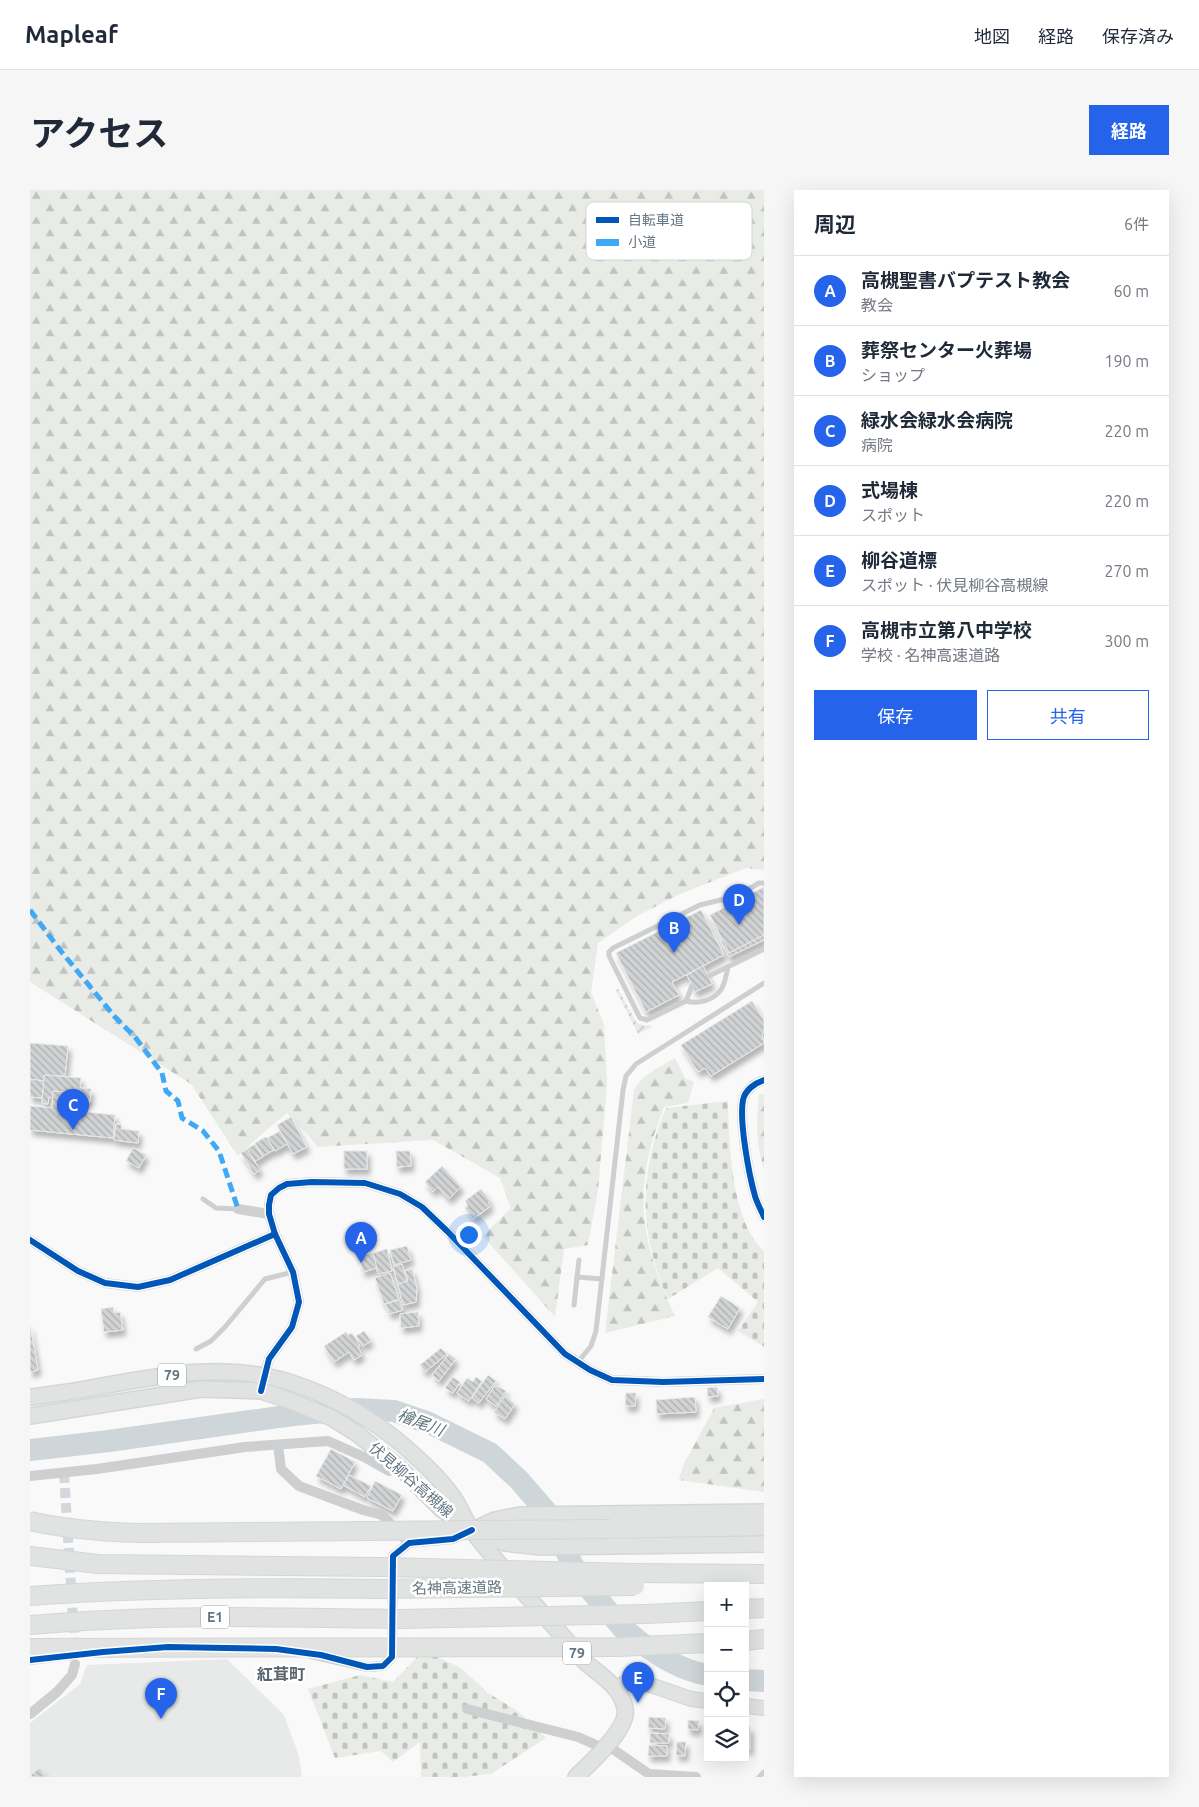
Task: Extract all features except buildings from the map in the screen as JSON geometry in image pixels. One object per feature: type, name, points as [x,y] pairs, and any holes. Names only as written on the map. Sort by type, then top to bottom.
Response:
[{"type":"highway","points":[[30,1521],[90,1531],[139,1533],[764,1526]]},
{"type":"highway","points":[[30,1556],[98,1564],[387,1562],[635,1580],[764,1574]]},
{"type":"highway","name":"名神高速道路","points":[[30,1596],[168,1589],[265,1587],[382,1589],[635,1580],[764,1580]]},
{"type":"highway","points":[[749,1610],[764,1608]]},
{"type":"highway","name":"名神高速道路","points":[[30,1625],[163,1618],[268,1616],[401,1619],[704,1611]]},
{"type":"highway","points":[[749,1641],[764,1639]]},
{"type":"highway","points":[[30,1648],[618,1647],[704,1643]]},
{"type":"main road","name":"伏見柳谷高槻線","points":[[30,1397],[174,1374],[206,1371],[265,1375],[314,1391],[376,1425],[403,1445],[425,1466],[452,1496],[472,1530],[527,1597],[584,1660],[615,1688],[626,1709],[624,1720],[619,1730],[584,1774]]},
{"type":"main road","name":"伏見柳谷高槻線","points":[[30,1416],[201,1389],[261,1391],[332,1418],[378,1449],[399,1467],[440,1509],[472,1530],[505,1543],[541,1547],[764,1544]]},
{"type":"main road","points":[[472,1530],[495,1520],[520,1515],[764,1512]]},
{"type":"main road","points":[[615,1688],[629,1681],[639,1681],[690,1699],[704,1701]]},
{"type":"main road","points":[[749,1706],[764,1708]]},
{"type":"street","points":[[764,1080],[752,1087],[743,1100],[743,1121],[755,1197],[764,1217]]},
{"type":"street","points":[[261,1391],[269,1359],[292,1327],[298,1302],[293,1272],[275,1234],[269,1214],[271,1195],[287,1184],[312,1182],[365,1183],[400,1194],[422,1207],[565,1354],[590,1370],[612,1380],[663,1382],[764,1379]]},
{"type":"street","points":[[238,1209],[269,1214]]},
{"type":"street","points":[[30,1240],[78,1270],[105,1283],[138,1287],[170,1280],[275,1234]]},
{"type":"street","points":[[30,1476],[97,1469],[245,1446],[328,1440],[389,1471],[399,1467]]},
{"type":"street","points":[[278,1445],[281,1469],[299,1486],[363,1510],[382,1514],[409,1543]]},
{"type":"street","points":[[387,1562],[409,1543],[453,1540],[472,1530]]},
{"type":"street","points":[[30,1660],[103,1652],[168,1648],[276,1649],[321,1656],[367,1667],[383,1666],[392,1657]]},
{"type":"street","points":[[30,1714],[57,1692],[72,1675],[75,1664]]},
{"type":"street","points":[[467,1709],[578,1737],[604,1748],[649,1774],[696,1777]]},
{"type":"lane","points":[[728,968],[720,992],[701,1003],[686,1001],[667,1012],[643,1020],[640,1018],[609,956],[609,952],[613,948],[700,905],[737,896],[759,883],[764,883]]},
{"type":"lane","points":[[709,976],[764,949]]},
{"type":"lane","points":[[578,1362],[591,1346],[596,1331],[622,1090],[626,1076],[636,1064],[764,983]]},
{"type":"lane","points":[[686,1001],[692,986]]},
{"type":"lane","points":[[203,1199],[216,1208],[238,1209]]},
{"type":"lane","points":[[574,1305],[579,1260]]},
{"type":"lane","points":[[196,1350],[211,1341],[225,1327],[265,1279],[293,1272]]},
{"type":"lane","points":[[577,1277],[602,1280]]},
{"type":"lane","points":[[759,1777],[764,1772]]},
{"type":"shaded area","points":[[227,1659],[284,1715],[299,1756],[302,1777],[30,1777],[30,1723],[80,1684],[87,1665]]},
{"type":"green space","points":[[30,190],[764,190],[764,870],[746,868],[680,894],[637,916],[598,943],[591,992],[604,1025],[607,1084],[598,1190],[588,1245],[564,1249],[555,1317],[483,1236],[511,1208],[500,1178],[433,1140],[317,1147],[287,1113],[238,1156],[191,1084],[30,982]]},
{"type":"green space","points":[[618,989],[637,1023],[652,1027],[638,1034],[616,990]]},
{"type":"green space","points":[[675,1058],[685,1078],[694,1082],[688,1103],[664,1107],[647,1163],[644,1213],[647,1238],[654,1263],[675,1316],[605,1333],[634,1091],[646,1076]]},
{"type":"green space","points":[[759,1094],[764,1094],[764,1169],[758,1141]]},
{"type":"green space","points":[[728,1101],[731,1159],[738,1202],[753,1238],[764,1251],[764,1347],[738,1331],[758,1302],[718,1268],[668,1299],[658,1275],[647,1227],[647,1180],[650,1157],[666,1108]]},
{"type":"green space","points":[[764,1399],[764,1492],[679,1480],[683,1466],[714,1408]]},
{"type":"green space","points":[[424,1650],[461,1668],[488,1693],[519,1712],[546,1738],[491,1774],[464,1777],[421,1777],[420,1742],[393,1762],[381,1751],[335,1758],[308,1689],[360,1675],[393,1682]]},
{"type":"waterway","name":"檜尾川","points":[[30,1450],[109,1441],[293,1415],[356,1409],[394,1411],[429,1423],[490,1453],[519,1480],[551,1517],[572,1564],[587,1586],[625,1631],[665,1659],[686,1669],[704,1674]]},
{"type":"waterway","name":"檜尾川","points":[[749,1680],[764,1681]]},
{"type":"tunnel","points":[[64,1473],[75,1651]]},
{"type":"tunnel","points":[[392,1650],[393,1562]]},
{"type":"marked path","points":[[30,910],[60,950],[115,1017],[135,1037],[162,1073],[166,1091],[178,1101],[182,1118],[203,1131],[219,1151],[238,1209]]},
{"type":"cycle path","points":[[764,1080],[748,1090],[743,1100],[742,1109],[743,1134],[750,1175],[756,1199],[764,1217]]},
{"type":"cycle path","points":[[261,1391],[269,1359],[292,1327],[299,1302],[293,1272],[275,1234],[269,1214],[271,1195],[287,1184],[312,1182],[365,1183],[400,1194],[422,1207],[565,1354],[590,1370],[612,1380],[663,1382],[764,1379]]},
{"type":"cycle path","points":[[30,1240],[78,1271],[105,1283],[138,1287],[170,1280],[275,1234]]},
{"type":"cycle path","points":[[30,1660],[168,1647],[276,1649],[321,1655],[367,1667],[383,1666],[392,1657],[393,1556],[409,1543],[453,1539],[472,1530]]},
{"type":"place","name":"式場棟","points":[[739,925]]},
{"type":"place","name":"葬祭センター火葬場","points":[[674,953]]},
{"type":"place","name":"緑水会緑水会病院","points":[[73,1130]]},
{"type":"place","name":"高槻聖書バプテスト教会","points":[[361,1263]]},
{"type":"place","name":"柳谷道標","points":[[638,1703]]},
{"type":"place","name":"高槻市立第八中学校","points":[[161,1719]]},
{"type":"district","name":"紅茸町","points":[[281,1674]]}]
